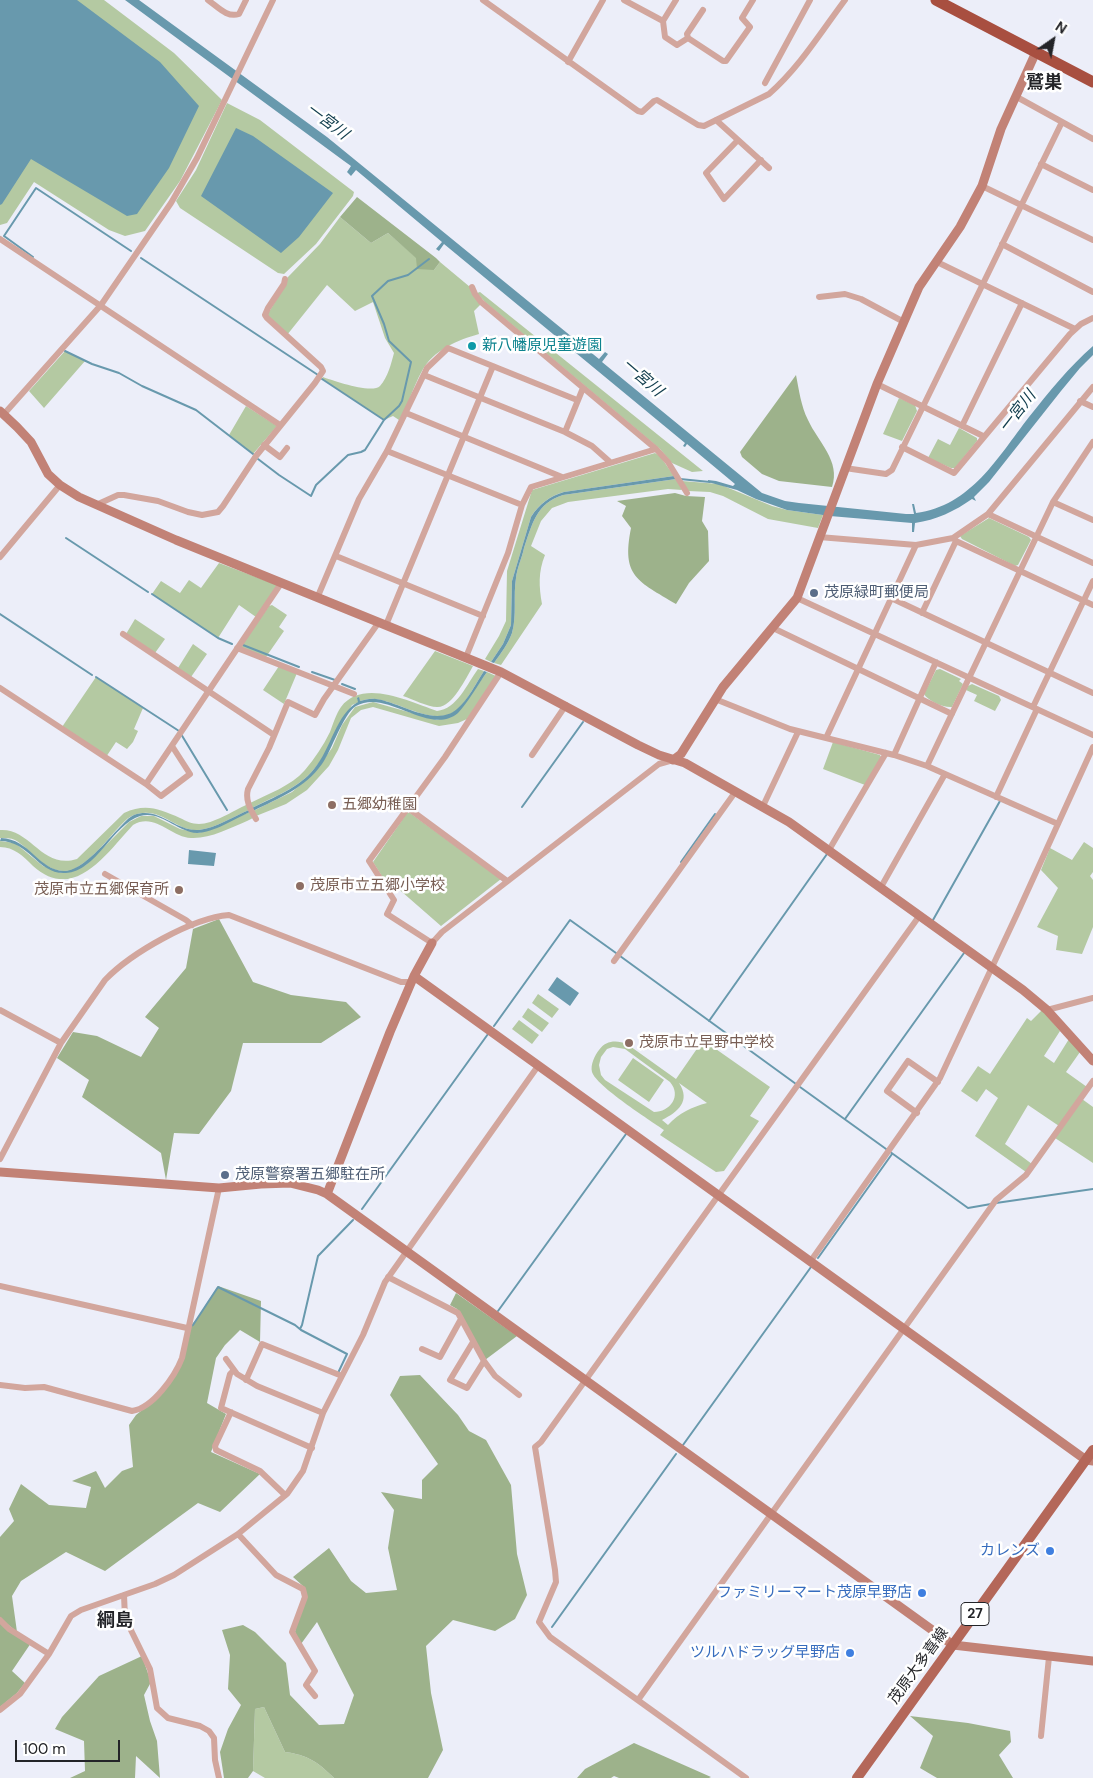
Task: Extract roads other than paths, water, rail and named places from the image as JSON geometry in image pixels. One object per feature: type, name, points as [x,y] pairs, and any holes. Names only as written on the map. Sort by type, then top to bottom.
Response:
[{"type":"highway","points":[[936,0],[1093,82]]},
{"type":"main road","name":"茂原大多喜線","points":[[857,1778],[1090,1460],[1093,1450]]},
{"type":"street","points":[[208,0],[229,15],[234,16],[239,14],[246,0]]},
{"type":"street","points":[[273,0],[197,158],[171,203],[101,305],[2,413],[31,442],[48,474],[60,485],[96,506],[501,672],[638,745],[684,763],[763,806],[802,830],[1024,990],[1047,1010],[1093,1060]]},
{"type":"street","points":[[483,0],[638,111],[642,112],[657,100],[698,125],[704,126],[768,94],[778,86],[799,62],[845,0]]},
{"type":"street","points":[[568,62],[604,0]]},
{"type":"street","points":[[624,0],[663,21]]},
{"type":"street","points":[[676,0],[663,21],[665,38],[677,45],[688,38]]},
{"type":"street","points":[[688,38],[723,61],[726,61],[750,27],[742,18],[753,0]]},
{"type":"street","points":[[765,83],[810,0]]},
{"type":"street","points":[[688,38],[687,34],[703,10]]},
{"type":"street","points":[[327,1194],[413,979],[432,943],[442,932],[659,764],[673,760],[681,754],[715,699],[797,598],[877,384],[919,287],[960,226],[982,186],[1001,129],[1036,52]]},
{"type":"street","points":[[1015,96],[1093,139]]},
{"type":"street","points":[[716,120],[769,168]]},
{"type":"street","points":[[845,468],[886,474],[892,470],[1062,122]]},
{"type":"street","points":[[738,140],[706,173],[724,199],[761,160]]},
{"type":"street","points":[[1041,164],[1093,190]]},
{"type":"street","points":[[982,186],[1093,240]]},
{"type":"street","points":[[0,239],[280,425]]},
{"type":"street","points":[[1002,244],[1093,292]]},
{"type":"street","points":[[937,262],[1074,329]]},
{"type":"street","points":[[96,506],[124,494],[158,501],[202,515],[214,513],[223,506],[264,445],[323,371],[321,367],[266,318],[266,311],[284,284],[285,279]]},
{"type":"street","points":[[472,287],[481,302],[656,449],[668,462],[687,493]]},
{"type":"street","points":[[819,297],[845,294],[861,299],[904,322]]},
{"type":"street","points":[[962,426],[1022,303]]},
{"type":"street","points":[[902,448],[954,473],[1074,329],[1093,318]]},
{"type":"street","points":[[318,596],[359,499],[387,451],[427,368],[448,348],[577,400]]},
{"type":"street","points":[[255,818],[246,795],[288,702],[315,715],[324,699],[383,624],[404,584],[493,366]]},
{"type":"street","points":[[424,374],[565,432],[592,446],[610,462]]},
{"type":"street","points":[[877,384],[983,436]]},
{"type":"street","points":[[821,532],[916,545],[955,539],[988,514],[1093,387]]},
{"type":"street","points":[[565,432],[583,388]]},
{"type":"street","points":[[1080,401],[1093,407]]},
{"type":"street","points":[[406,413],[562,477]]},
{"type":"street","points":[[927,766],[1053,502],[1093,442]]},
{"type":"street","points":[[264,445],[280,457],[287,448]]},
{"type":"street","points":[[466,657],[508,553],[522,505],[531,487],[656,449]]},
{"type":"street","points":[[387,451],[522,505]]},
{"type":"street","points":[[0,557],[60,485]]},
{"type":"street","points":[[1053,502],[1093,520]]},
{"type":"street","points":[[988,514],[1093,563]]},
{"type":"street","points":[[955,539],[1093,606]]},
{"type":"street","points":[[922,613],[955,539]]},
{"type":"street","points":[[826,738],[916,545]]},
{"type":"street","points":[[336,556],[483,616]]},
{"type":"street","points":[[996,796],[1050,672],[1093,581]]},
{"type":"street","points":[[146,784],[282,582]]},
{"type":"street","points":[[797,598],[1093,735]]},
{"type":"street","points":[[891,598],[1093,693]]},
{"type":"street","points":[[773,628],[952,714]]},
{"type":"street","points":[[123,634],[274,735]]},
{"type":"street","points":[[238,648],[336,685],[354,694]]},
{"type":"street","points":[[894,755],[936,662]]},
{"type":"street","points":[[432,943],[387,914],[394,900],[369,861],[445,757],[501,672]]},
{"type":"street","points":[[0,688],[146,784],[161,796],[190,774],[172,746]]},
{"type":"street","points":[[715,699],[798,732],[894,755],[927,766],[1058,824]]},
{"type":"street","points":[[532,755],[566,705]]},
{"type":"street","points":[[763,806],[798,732]]},
{"type":"street","points":[[810,1262],[938,1082],[1093,747]]},
{"type":"street","points":[[829,850],[886,754]]},
{"type":"street","points":[[881,887],[945,774]]},
{"type":"street","points":[[614,961],[736,791]]},
{"type":"street","points":[[408,808],[507,881]]},
{"type":"street","points":[[105,874],[192,925]]},
{"type":"street","points":[[0,1159],[60,1043],[105,980],[162,940],[192,925],[229,914],[401,982],[413,979],[538,1066],[903,1329],[1090,1460]]},
{"type":"street","points":[[746,1778],[550,1637],[539,1622],[556,1582],[535,1447],[541,1442],[920,915]]},
{"type":"street","points":[[1047,1010],[1093,998]]},
{"type":"street","points":[[0,1010],[60,1043]]},
{"type":"street","points":[[916,1113],[888,1091],[908,1061],[938,1082]]},
{"type":"street","points":[[0,1710],[20,1694],[49,1654],[71,1616],[81,1610],[155,1584],[174,1574],[238,1534],[285,1495],[303,1471],[323,1413],[388,1277],[538,1066]]},
{"type":"street","points":[[638,1700],[996,1200],[1026,1175],[1093,1081]]},
{"type":"street","points":[[0,1172],[219,1188],[290,1183],[327,1194],[953,1645],[1093,1662]]},
{"type":"street","points":[[0,1385],[25,1388],[44,1387],[132,1412],[138,1411],[155,1397],[177,1370],[182,1358],[219,1188]]},
{"type":"street","points":[[388,1277],[458,1313],[484,1361],[495,1376],[519,1395]]},
{"type":"street","points":[[0,1286],[188,1328]]},
{"type":"street","points":[[422,1349],[440,1357],[461,1319]]},
{"type":"street","points":[[473,1342],[450,1380],[466,1388],[484,1361]]},
{"type":"street","points":[[246,1380],[262,1344],[342,1376]]},
{"type":"street","points":[[226,1359],[234,1370],[246,1380],[323,1413]]},
{"type":"street","points":[[234,1370],[230,1374],[221,1408],[312,1448]]},
{"type":"street","points":[[231,1412],[215,1446],[216,1450],[260,1471],[285,1495]]},
{"type":"street","points":[[238,1534],[276,1574],[303,1589],[305,1597],[292,1632],[315,1671],[306,1684],[315,1696]]},
{"type":"street","points":[[124,1596],[125,1618],[150,1669],[157,1708],[168,1718],[200,1726],[209,1731],[214,1738],[215,1760],[219,1778]]},
{"type":"street","points":[[0,1620],[9,1629],[49,1654]]},
{"type":"street","points":[[1041,1736],[1049,1657]]},
{"type":"water","points":[[0,0],[77,0],[160,62],[199,106],[169,168],[137,214],[127,216],[31,159],[0,205]]},
{"type":"water","name":"一宮川","points":[[125,0],[139,0],[327,137],[599,359],[605,352],[608,354],[602,362],[762,493],[785,501],[906,514],[914,514],[912,504],[914,504],[916,513],[935,509],[952,501],[968,490],[994,463],[1052,389],[1093,346],[1093,355],[1061,391],[989,482],[974,497],[976,501],[972,499],[945,514],[915,523],[914,532],[912,532],[912,523],[830,516],[787,510],[737,490],[708,482],[708,480],[716,481],[733,486],[735,484],[687,444],[685,447],[683,446],[685,443],[444,244],[439,251],[436,249],[442,242],[356,170],[351,176],[347,172],[351,166]]},
{"type":"water","points":[[236,128],[253,136],[333,193],[299,237],[281,253],[201,196]]},
{"type":"water","points":[[674,476],[676,479],[563,495],[547,503],[541,509],[530,531],[517,570],[512,633],[494,663],[491,662],[503,644],[511,625],[512,581],[531,517],[541,504],[564,492]]},
{"type":"water","points":[[484,671],[487,672],[462,709],[447,719],[434,720],[421,717],[381,703],[368,702],[356,706],[342,724],[326,758],[308,780],[291,792],[253,811],[252,808],[286,791],[308,776],[320,761],[344,715],[358,702],[357,698],[359,697],[360,701],[376,699],[385,701],[428,715],[448,714],[465,701]]},
{"type":"water","points":[[249,810],[250,812],[217,828],[197,833],[183,829],[162,818],[148,815],[140,816],[121,828],[86,865],[77,871],[66,873],[48,869],[19,846],[10,842],[0,841],[1,838],[19,843],[47,866],[64,871],[71,870],[87,861],[134,815],[152,814],[160,816],[190,830],[199,830]]},
{"type":"water","points":[[189,850],[216,853],[214,866],[188,864]]},
{"type":"water","points":[[557,977],[579,993],[570,1006],[548,990]]},
{"type":"waterway","points":[[33,257],[4,236],[36,188],[131,251]]},
{"type":"waterway","points":[[141,258],[318,375]]},
{"type":"waterway","points":[[258,459],[311,496],[316,485],[348,455],[365,450],[384,420],[402,401],[411,362],[389,341],[372,296],[388,281],[408,275],[429,259]]},
{"type":"waterway","points":[[65,351],[92,364],[119,373],[142,386],[196,410],[253,454]]},
{"type":"waterway","points":[[322,379],[384,420]]},
{"type":"waterway","points":[[680,479],[710,482]]},
{"type":"waterway","points":[[66,538],[148,592]]},
{"type":"waterway","points":[[152,594],[218,638],[232,644]]},
{"type":"waterway","points":[[0,614],[92,675]]},
{"type":"waterway","points":[[243,645],[299,667]]},
{"type":"waterway","points":[[312,672],[335,680]]},
{"type":"waterway","points":[[96,677],[179,731]]},
{"type":"waterway","points":[[342,684],[355,689]]},
{"type":"waterway","points":[[522,807],[583,722]]},
{"type":"waterway","points":[[181,734],[227,810]]},
{"type":"waterway","points":[[933,920],[1000,801]]},
{"type":"waterway","points":[[681,862],[715,814]]},
{"type":"waterway","points":[[709,1021],[827,854]]},
{"type":"waterway","points":[[494,1026],[570,920],[616,953]]},
{"type":"waterway","points":[[845,1119],[964,953]]},
{"type":"waterway","points":[[620,956],[796,1084]]},
{"type":"waterway","points":[[362,1209],[488,1034]]},
{"type":"waterway","points":[[800,1087],[968,1208],[991,1204]]},
{"type":"waterway","points":[[498,1311],[626,1134]]},
{"type":"waterway","points":[[818,1258],[892,1154]]},
{"type":"waterway","points":[[996,1203],[1093,1189]]},
{"type":"waterway","points":[[300,1329],[318,1256],[353,1220]]},
{"type":"waterway","points":[[683,1445],[811,1267]]},
{"type":"waterway","points":[[190,1326],[193,1325],[218,1287],[295,1325],[347,1354],[338,1373]]},
{"type":"waterway","points":[[552,1627],[676,1454]]},
{"type":"place","name":"新八幡原児童遊園","points":[[472,346]]},
{"type":"place","name":"茂原緑町郵便局","points":[[814,593]]},
{"type":"place","name":"五郷幼稚園","points":[[332,805]]},
{"type":"place","name":"茂原市立五郷小学校","points":[[300,886]]},
{"type":"place","name":"茂原市立五郷保育所","points":[[179,890]]},
{"type":"place","name":"茂原市立早野中学校","points":[[629,1043]]},
{"type":"place","name":"茂原警察署五郷駐在所","points":[[225,1175]]},
{"type":"place","name":"カレンズ","points":[[1050,1551]]},
{"type":"place","name":"ファミリーマート茂原早野店","points":[[922,1593]]},
{"type":"place","name":"ツルハドラッグ早野店","points":[[850,1653]]},
{"type":"district","name":"鷲巣","points":[[1044,83]]},
{"type":"district","name":"綱島","points":[[115,1621]]}]
